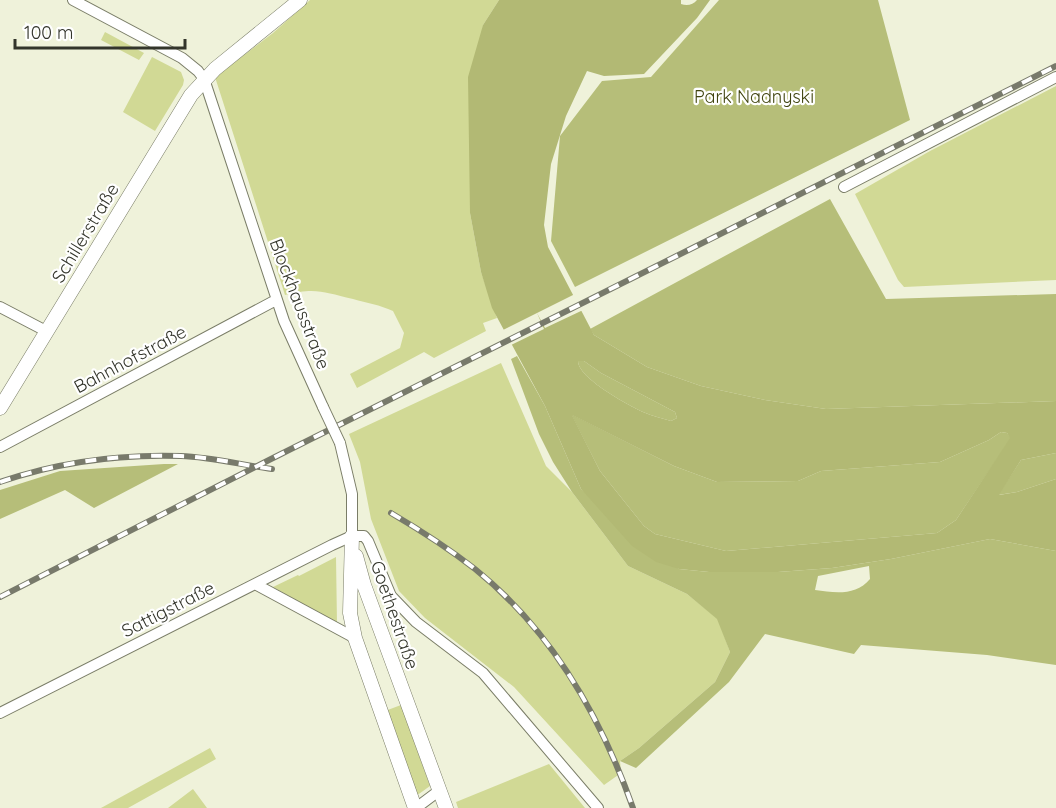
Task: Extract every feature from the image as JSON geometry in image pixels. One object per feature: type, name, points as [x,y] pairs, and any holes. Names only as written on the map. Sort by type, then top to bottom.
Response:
[{"type":"street","points":[[73,0],[182,58],[204,79]]},
{"type":"street","name":"Schillerstraße","points":[[0,408],[182,108],[204,79],[300,0]]},
{"type":"street","points":[[844,187],[1056,77]]},
{"type":"street","name":"Blockhausstraße","points":[[204,79],[276,300],[340,443],[352,494],[352,539]]},
{"type":"street","name":"Bahnhofstraße","points":[[0,447],[276,300]]},
{"type":"street","points":[[0,307],[46,331]]},
{"type":"street","points":[[352,539],[364,536],[391,596],[416,622],[483,673],[598,808]]},
{"type":"street","name":"Sattigstraße","points":[[0,713],[255,584],[352,539]]},
{"type":"street","name":"Goethestraße","points":[[352,539],[350,613],[355,638],[415,808],[440,790]]},
{"type":"street","name":"Goethestraße","points":[[352,539],[364,585],[446,808]]},
{"type":"street","points":[[255,584],[355,638]]},
{"type":"shaded area","points":[[310,0],[499,0],[483,25],[470,213],[481,272],[497,318],[483,323],[486,331],[434,358],[424,352],[357,388],[350,374],[400,348],[404,333],[393,311],[383,307],[319,291],[285,295],[215,77],[273,33]]},
{"type":"shaded area","points":[[499,0],[681,0],[681,4],[688,5],[697,0],[710,0],[697,18],[644,74],[604,76],[587,71],[566,116],[551,164],[544,225],[548,247],[594,335],[647,367],[701,386],[765,400],[826,409],[1056,401],[1056,453],[1021,460],[999,495],[1017,492],[1056,479],[1056,551],[990,539],[832,568],[778,572],[709,572],[679,569],[656,562],[632,546],[581,489],[545,406],[492,308],[481,272],[470,213],[468,77],[483,25]],"holes":[[[578,361],[584,361],[601,373],[675,412],[677,418],[671,421],[646,413],[627,403],[595,383],[580,368]],[[572,415],[674,466],[717,482],[798,481],[821,471],[940,462],[989,440],[1001,432],[1007,433],[1010,438],[956,520],[937,533],[726,551],[655,534],[644,526],[600,471]]]},
{"type":"shaded area","points":[[105,32],[144,53],[139,60],[101,40]]},
{"type":"shaded area","points":[[152,57],[181,72],[184,80],[155,131],[123,112]]},
{"type":"shaded area","points":[[1056,86],[1056,280],[904,287],[898,280],[855,194],[930,151]]},
{"type":"shaded area","points":[[501,363],[546,466],[572,492],[628,566],[687,594],[718,619],[730,652],[715,682],[639,748],[620,761],[621,773],[604,785],[514,687],[425,618],[399,591],[371,519],[360,462],[349,434]]},
{"type":"shaded area","points":[[336,557],[337,624],[273,587],[299,576]]},
{"type":"shaded area","points":[[401,705],[430,786],[416,796],[385,711]]},
{"type":"shaded area","points":[[210,748],[216,759],[128,808],[101,808]]},
{"type":"shaded area","points":[[549,764],[585,808],[458,808],[456,802]]},
{"type":"shaded area","points":[[193,789],[207,808],[168,808]]},
{"type":"green space","name":"Park Nadnyski","points":[[719,0],[878,0],[910,120],[575,287],[551,241],[560,136],[602,81],[651,77]]},
{"type":"green space","points":[[830,199],[886,299],[1056,294],[1056,401],[826,409],[765,400],[701,386],[647,367],[594,335],[590,329]]},
{"type":"green space","points":[[517,356],[545,406],[581,489],[679,569],[709,572],[778,572],[832,568],[990,539],[1056,551],[1056,665],[987,655],[861,645],[854,654],[765,634],[729,682],[636,768],[620,761],[639,748],[715,682],[730,652],[717,619],[687,594],[628,566],[572,492],[539,434],[511,359]],"holes":[[[869,566],[870,579],[852,591],[815,590],[818,576]]]},
{"type":"green space","points":[[578,361],[584,361],[601,373],[675,412],[677,418],[671,421],[646,413],[627,403],[595,383],[580,368]]},
{"type":"green space","points":[[571,414],[674,466],[717,482],[798,481],[821,471],[940,462],[989,440],[1001,432],[1007,433],[1011,438],[956,520],[937,533],[726,551],[655,534],[644,526],[600,471]]},
{"type":"green space","points":[[1056,453],[1056,479],[1017,492],[998,495],[1021,460]]},
{"type":"green space","points":[[178,464],[94,508],[65,490],[0,519],[0,490],[60,471]]},
{"type":"pier","points":[[574,292],[584,311],[545,328],[537,313],[573,295]]},
{"type":"pier","points":[[537,313],[544,329],[509,346],[501,331]]},
{"type":"railway","points":[[0,597],[1056,66]]},
{"type":"railway","points":[[0,482],[66,464],[135,456],[215,459],[272,469]]},
{"type":"railway","points":[[391,513],[475,569],[502,593],[550,647],[589,708],[606,741],[633,808]]}]
